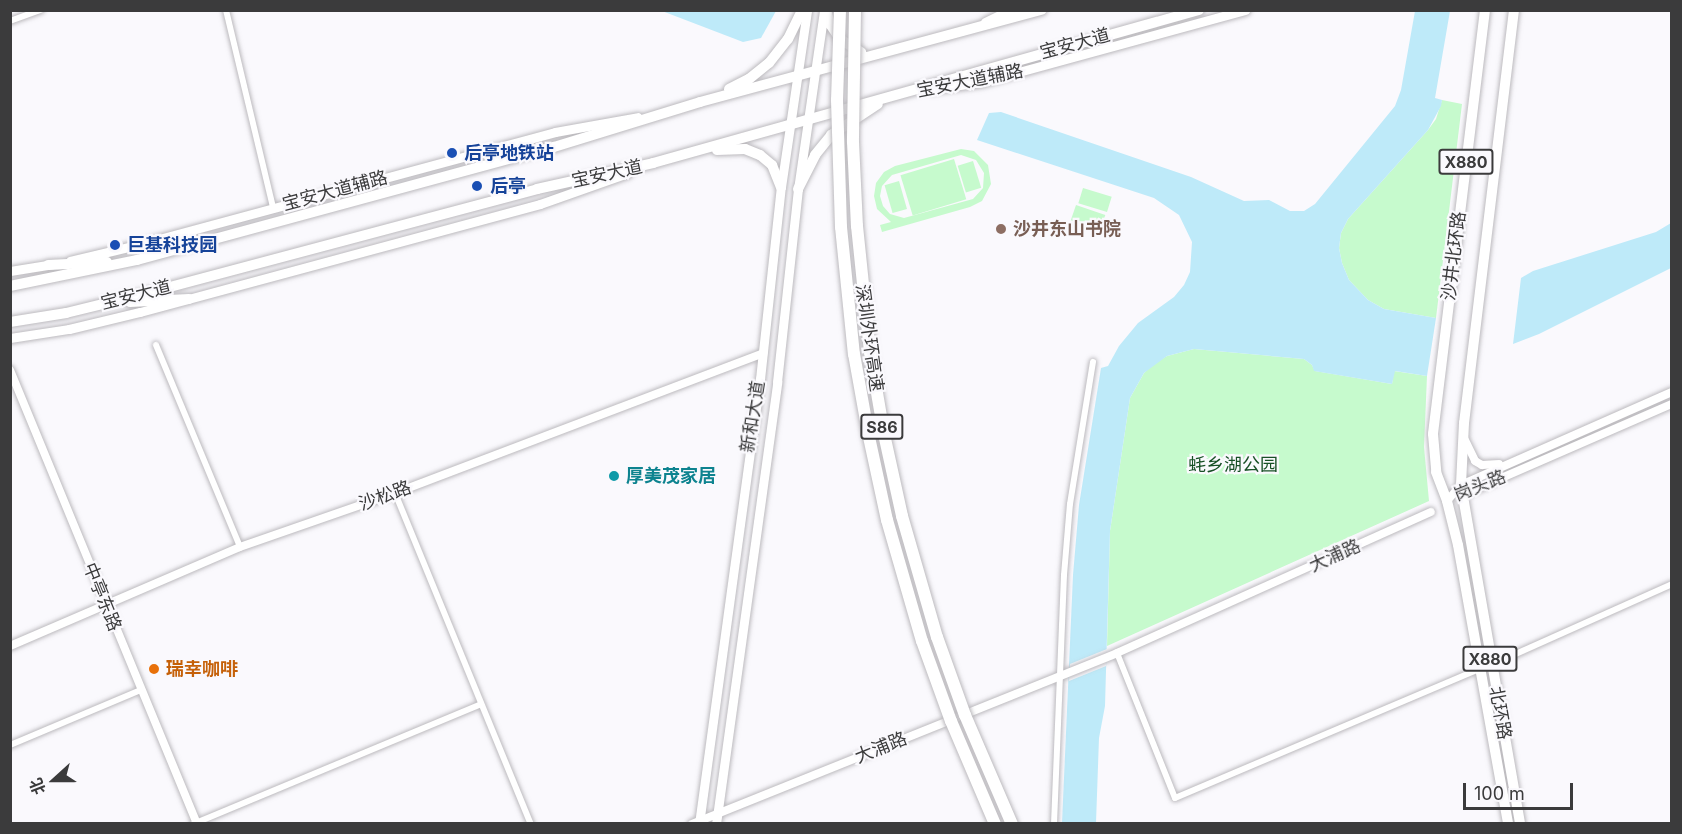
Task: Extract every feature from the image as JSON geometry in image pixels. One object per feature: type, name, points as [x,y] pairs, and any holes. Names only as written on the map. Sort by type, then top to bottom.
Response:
[{"type":"highway","name":"深圳外环高速","points":[[840,10],[837,121],[841,227],[855,354],[869,437],[892,540],[922,641],[955,731],[995,824]]},
{"type":"highway","name":"深圳外环高速","points":[[855,10],[853,142],[856,226],[870,352],[884,434],[912,556],[937,637],[981,754],[1012,824]]},
{"type":"main road","points":[[700,102],[743,82],[769,63],[788,39],[802,10]]},
{"type":"main road","name":"新和大道","points":[[697,822],[763,353],[781,187],[807,10]]},
{"type":"main road","points":[[825,10],[834,32],[846,44],[862,52],[880,53]]},
{"type":"main road","name":"新和大道","points":[[716,824],[777,382],[798,189],[825,10]]},
{"type":"main road","points":[[964,30],[1010,10]]},
{"type":"main road","name":"宝安大道","points":[[10,285],[137,260],[554,147],[700,102],[1042,10]]},
{"type":"main road","name":"宝安大道","points":[[10,322],[102,304],[537,189],[653,164],[1199,10]]},
{"type":"main road","name":"宝安大道辅路","points":[[904,93],[982,82],[1245,10]]},
{"type":"main road","name":"沙井北环路","points":[[1447,501],[1440,486],[1434,457],[1434,413],[1485,10]]},
{"type":"main road","name":"沙井北环路","points":[[1462,490],[1463,435],[1514,10]]},
{"type":"main road","points":[[798,189],[815,154],[831,135],[890,97]]},
{"type":"main road","name":"宝安大道辅路","points":[[10,271],[133,246],[555,132],[661,113]]},
{"type":"main road","points":[[693,152],[737,148],[753,151],[772,165],[781,187]]},
{"type":"main road","points":[[10,339],[69,329],[189,299],[540,204],[653,164]]},
{"type":"main road","points":[[48,264],[137,260]]},
{"type":"main road","points":[[102,304],[189,299]]},
{"type":"main road","name":"北环路","points":[[1462,490],[1508,824]]},
{"type":"main road","name":"北环路","points":[[1447,501],[1520,824]]},
{"type":"street","points":[[10,21],[41,10]]},
{"type":"street","points":[[226,10],[273,207]]},
{"type":"street","points":[[156,345],[240,547]]},
{"type":"street","name":"沙松路","points":[[10,646],[240,547],[395,493],[763,353]]},
{"type":"street","points":[[1054,824],[1070,504],[1093,362]]},
{"type":"street","name":"中亭东路","points":[[10,370],[195,823]]},
{"type":"street","name":"岗头路","points":[[1447,501],[1510,462],[1671,392]]},
{"type":"street","name":"岗头路","points":[[1462,490],[1671,404]]},
{"type":"street","points":[[1463,435],[1474,461],[1482,465],[1510,462]]},
{"type":"street","points":[[395,493],[531,824]]},
{"type":"street","name":"大浦路","points":[[697,822],[1117,654],[1431,512]]},
{"type":"street","points":[[1117,654],[1175,798],[1486,667],[1671,584]]},
{"type":"street","points":[[10,745],[141,690]]},
{"type":"street","points":[[195,823],[481,704]]},
{"type":"green space","points":[[1442,100],[1462,104],[1436,318],[1384,309],[1368,300],[1349,280],[1339,248],[1341,233],[1348,219],[1428,130],[1436,119]]},
{"type":"green space","points":[[961,149],[974,151],[988,165],[991,184],[982,201],[970,207],[882,232],[880,225],[891,222],[877,209],[874,196],[876,183],[884,172],[895,166]],"holes":[[[961,155],[976,160],[984,173],[983,188],[973,199],[904,218],[890,214],[883,206],[880,196],[882,186],[892,175]]]},
{"type":"green space","points":[[954,159],[966,199],[913,216],[900,175]]},
{"type":"green space","points":[[973,161],[981,188],[966,192],[958,166]]},
{"type":"green space","points":[[899,181],[907,209],[893,213],[885,185]]},
{"type":"green space","points":[[1083,188],[1112,197],[1107,212],[1078,203]]},
{"type":"green space","points":[[1076,205],[1105,215],[1100,230],[1071,220]]},
{"type":"green space","name":"蚝乡湖公园","points":[[1194,349],[1304,359],[1312,365],[1315,371],[1392,384],[1394,371],[1427,376],[1424,447],[1429,501],[1107,646],[1110,531],[1130,398],[1144,373],[1155,363],[1167,356]]},
{"type":"water","points":[[662,11],[776,11],[761,38],[743,42]]},
{"type":"water","points":[[1415,11],[1450,11],[1435,98],[1442,100],[1441,106],[1428,130],[1348,219],[1341,233],[1339,248],[1349,280],[1368,300],[1384,309],[1436,318],[1427,376],[1395,371],[1392,384],[1314,371],[1312,365],[1304,359],[1194,349],[1167,356],[1144,373],[1130,398],[1110,531],[1105,706],[1099,738],[1096,823],[1062,823],[1073,575],[1079,505],[1101,368],[1108,366],[1119,346],[1138,323],[1174,297],[1184,285],[1190,272],[1192,242],[1179,215],[1154,198],[977,140],[989,113],[1001,112],[1191,177],[1244,201],[1269,200],[1290,211],[1304,211],[1315,204],[1395,106],[1401,90]]},
{"type":"water","points":[[1671,223],[1671,268],[1539,334],[1513,344],[1521,278],[1533,271],[1656,232]]},
{"type":"pier","points":[[1107,649],[1106,666],[1069,681],[1070,664]]},
{"type":"place","name":"后亭地铁站","points":[[452,153]]},
{"type":"place","name":"后亭","points":[[477,186]]},
{"type":"place","name":"沙井东山书院","points":[[1001,229]]},
{"type":"place","name":"巨基科技园","points":[[115,245]]},
{"type":"place","name":"厚美茂家居","points":[[614,476]]},
{"type":"place","name":"瑞幸咖啡","points":[[154,669]]}]
